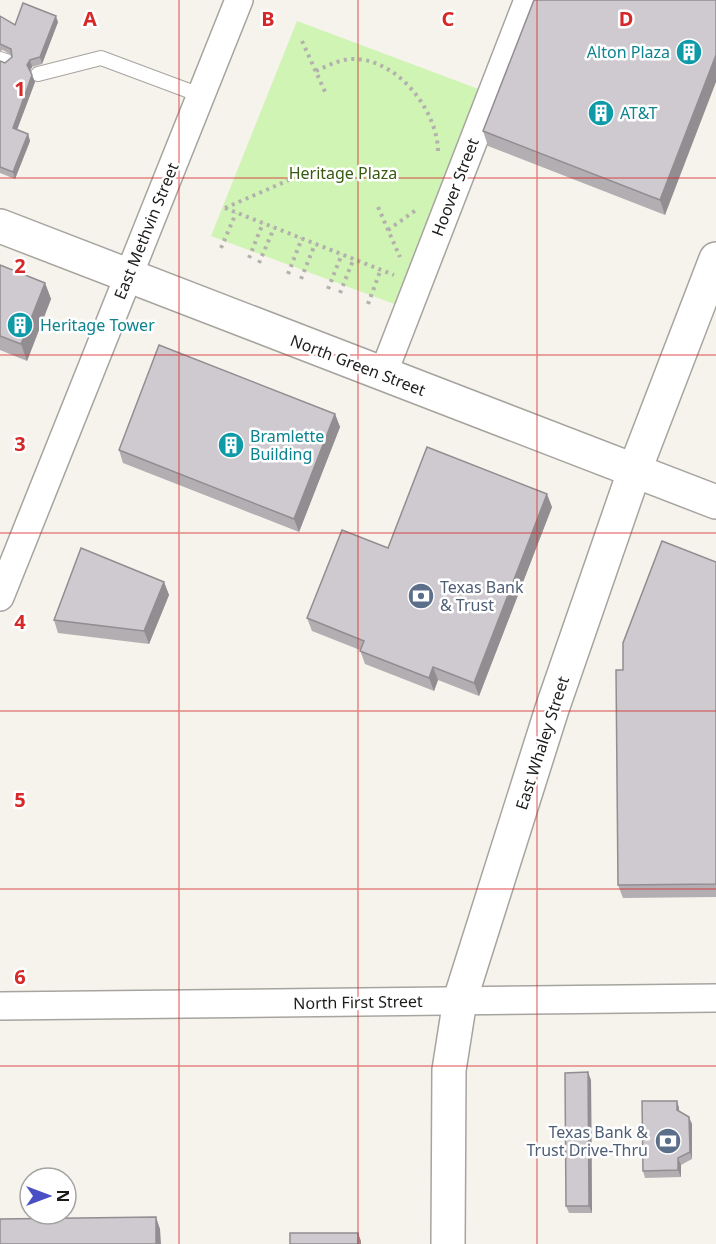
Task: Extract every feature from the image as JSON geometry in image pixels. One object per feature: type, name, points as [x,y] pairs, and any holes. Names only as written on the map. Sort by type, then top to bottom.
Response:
[{"type":"street","name":"East Methvin Street","points":[[0,597],[239,0]]},
{"type":"street","name":"Hoover Street","points":[[383,375],[528,0]]},
{"type":"street","name":"North Green Street","points":[[0,226],[716,502]]},
{"type":"street","name":"East Whaley Street","points":[[448,1244],[449,1070],[460,1000],[552,709],[634,471],[716,259]]},
{"type":"street","name":"North First Street","points":[[0,1006],[716,998]]},
{"type":"lane","points":[[38,74],[101,58],[200,95]]},
{"type":"path","points":[[302,41],[326,94]]},
{"type":"path","points":[[316,71],[337,62],[357,60],[380,66],[396,76],[412,90],[424,106],[438,144],[438,162]]},
{"type":"path","points":[[289,180],[225,208],[395,275],[399,268]]},
{"type":"path","points":[[388,230],[420,205]]},
{"type":"path","points":[[378,207],[402,262]]},
{"type":"path","points":[[221,248],[236,213]]},
{"type":"path","points":[[249,258],[263,223]]},
{"type":"path","points":[[259,263],[274,228]]},
{"type":"path","points":[[288,274],[302,238]]},
{"type":"path","points":[[301,279],[315,244]]},
{"type":"path","points":[[328,289],[342,254]]},
{"type":"path","points":[[340,293],[354,258]]},
{"type":"path","points":[[368,304],[381,269]]},
{"type":"green space","name":"Heritage Plaza","points":[[297,21],[481,90],[397,305],[211,236]]},
{"type":"building","name":"AT&T","points":[[534,0],[716,0],[716,55],[660,200],[483,131]]},
{"type":"building","points":[[23,3],[56,16],[40,57],[30,60],[27,65],[32,75],[13,128],[28,134],[13,172],[0,167],[0,61],[5,63],[12,57],[11,49],[0,44],[0,16],[15,25]]},
{"type":"building","name":"Heritage Tower","points":[[0,265],[45,283],[21,344],[0,336]]},
{"type":"building","name":"Bramlette Building","points":[[159,345],[335,414],[294,519],[119,450]]},
{"type":"building","name":"Texas Bank & Trust","points":[[427,447],[547,494],[474,683],[433,667],[429,678],[360,651],[364,641],[307,618],[342,530],[388,548]]},
{"type":"building","points":[[662,541],[716,562],[716,884],[618,885],[616,670],[623,670],[623,643]]},
{"type":"building","points":[[81,548],[164,582],[144,631],[54,620]]},
{"type":"building","points":[[588,1072],[589,1206],[566,1206],[565,1073]]},
{"type":"building","name":"Texas Bank & Trust Drive-Thru","points":[[642,1101],[677,1101],[677,1110],[689,1117],[690,1152],[678,1158],[678,1170],[643,1171]]},
{"type":"building","points":[[156,1217],[156,1244],[0,1244],[0,1219],[18,1219],[18,1226],[78,1226],[78,1218]]},
{"type":"building","points":[[290,1233],[358,1233],[358,1244],[290,1244]]},
{"type":"place","name":"Alton Plaza","points":[[689,52]]},
{"type":"place","name":"AT&T","points":[[601,113]]},
{"type":"place","name":"Heritage Tower","points":[[20,325]]},
{"type":"place","name":"Bramlette Building","points":[[231,445]]},
{"type":"place","name":"Texas Bank & Trust","points":[[421,596]]},
{"type":"place","name":"Texas Bank & Trust Drive-Thru","points":[[668,1141]]}]
